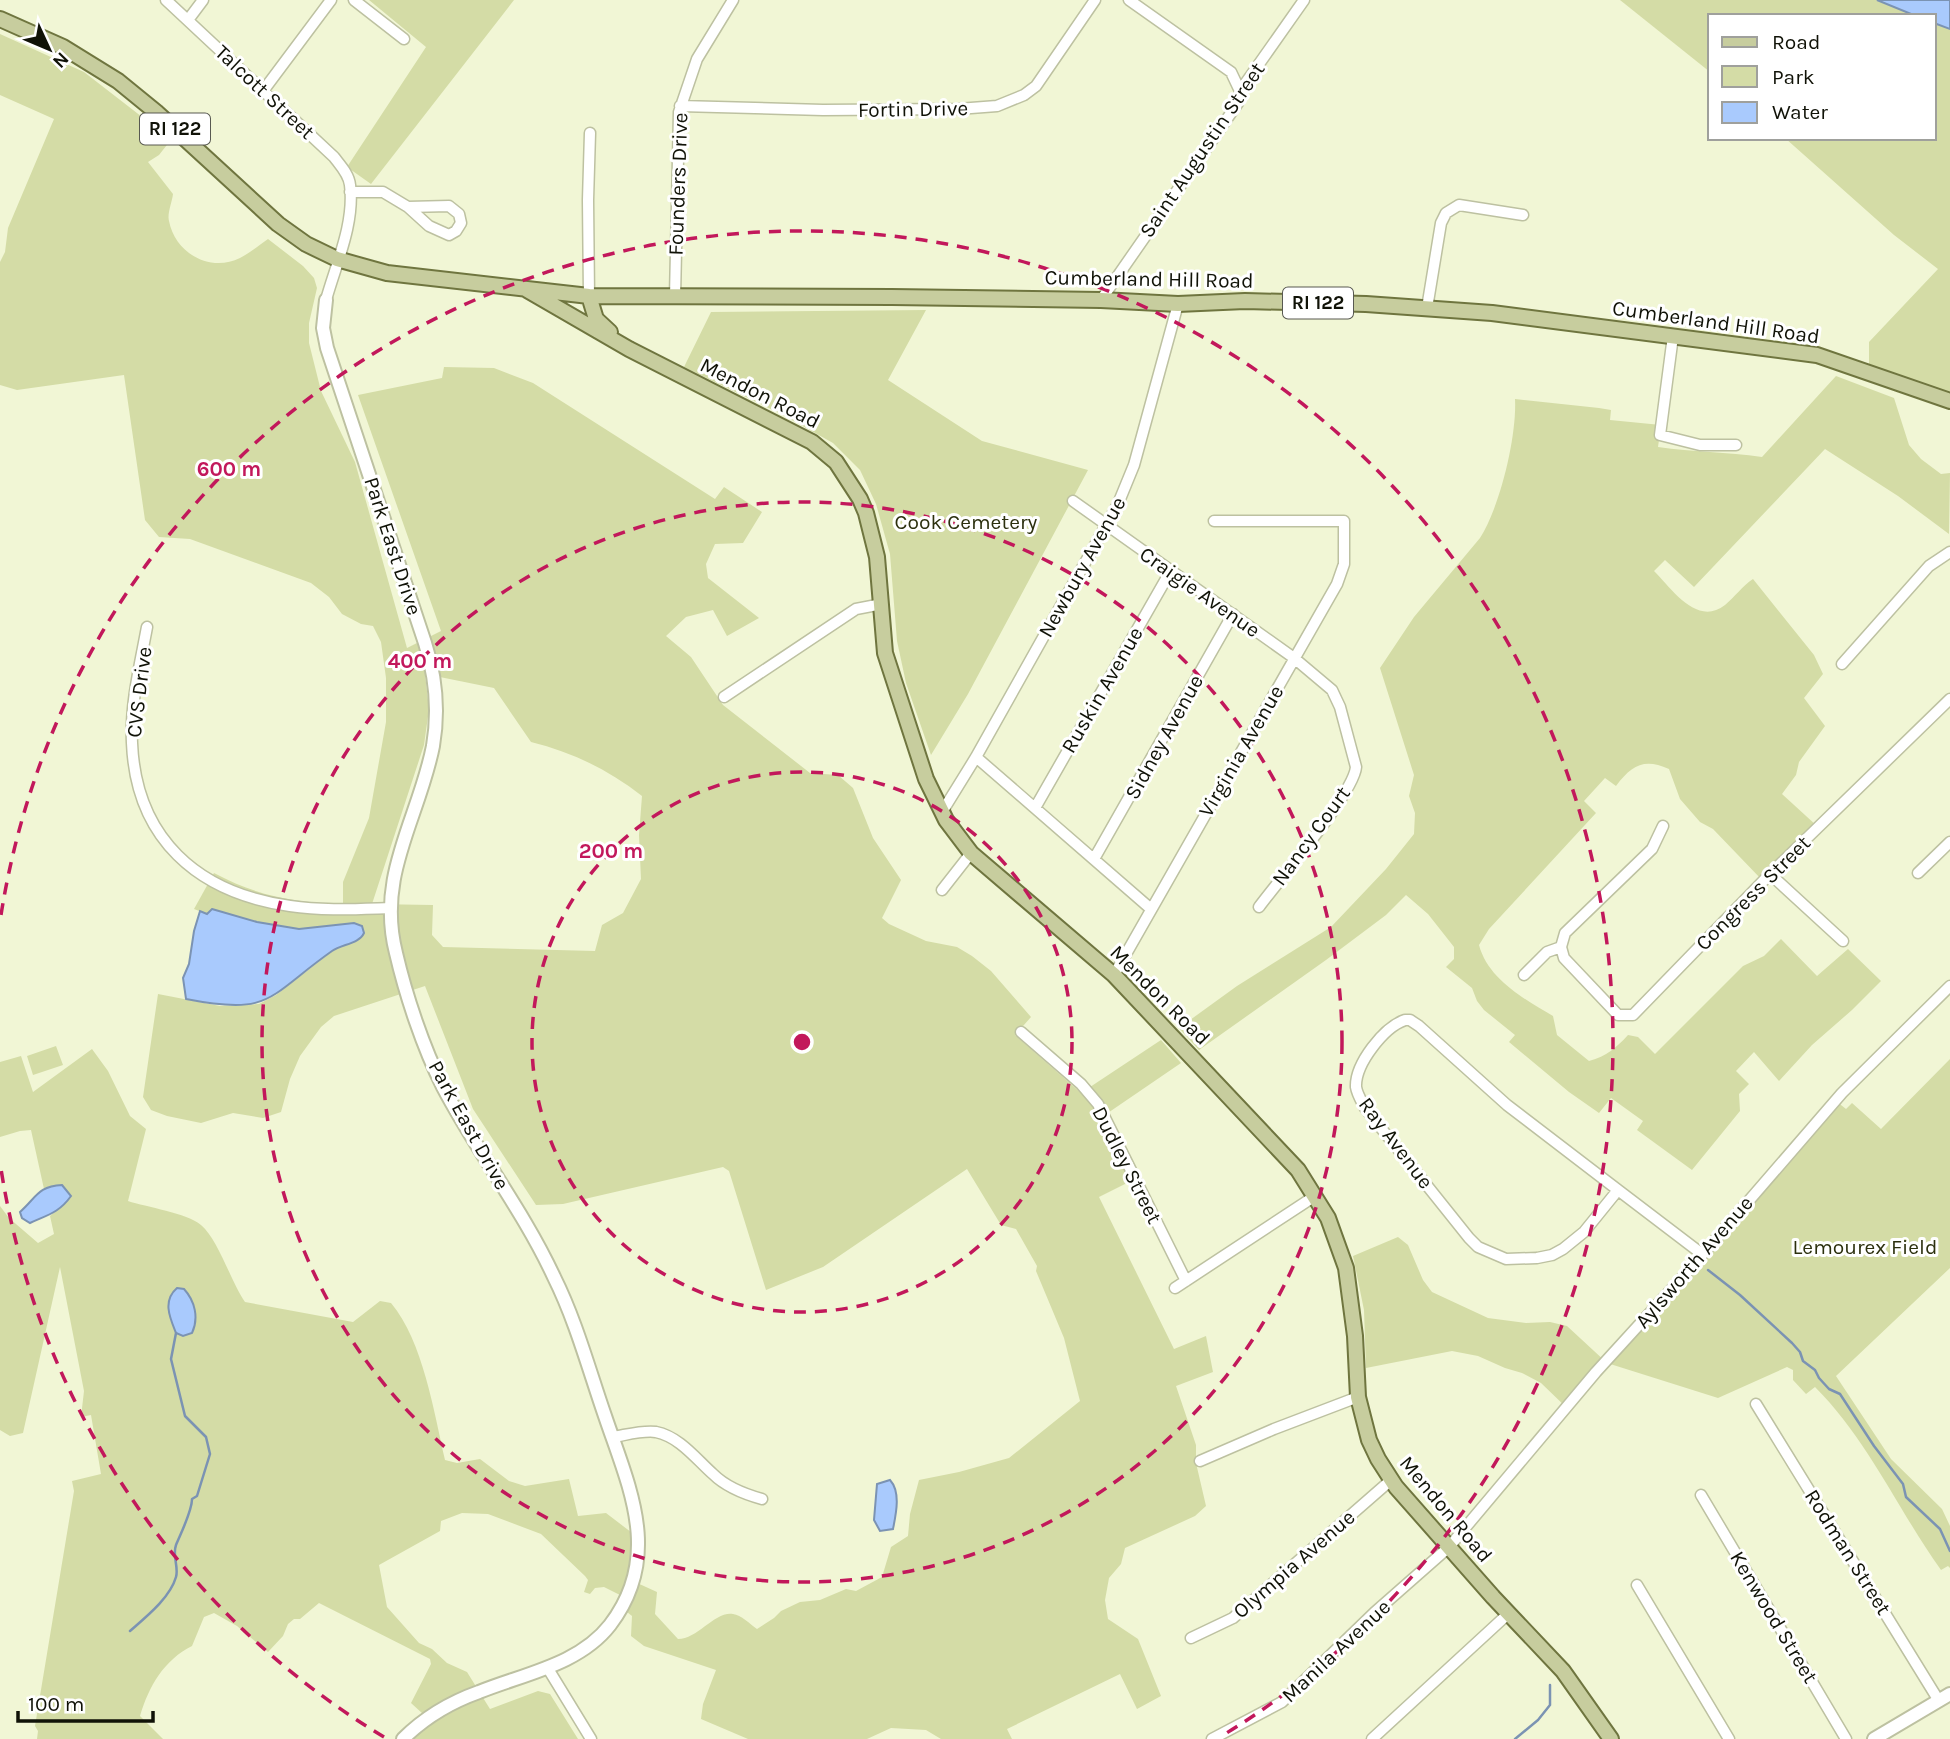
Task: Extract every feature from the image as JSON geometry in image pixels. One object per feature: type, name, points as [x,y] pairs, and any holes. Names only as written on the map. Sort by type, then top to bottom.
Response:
[{"type":"main road","name":"RI 122","points":[[0,19],[63,47],[111,77],[156,112],[278,224],[306,244],[337,259],[395,275],[587,296]]},
{"type":"main road","name":"Mendon Road","points":[[523,288],[629,349],[812,442],[836,462],[860,499],[871,527],[877,557],[883,641],[888,664],[926,779],[954,833],[971,853],[1114,975],[1298,1170],[1337,1238],[1346,1268],[1355,1336],[1357,1397],[1369,1440],[1391,1480],[1563,1671],[1611,1739]]},
{"type":"main road","name":"Cumberland Hill Road","points":[[587,296],[892,297],[1101,300],[1178,304],[1245,301],[1492,313],[1817,355],[1950,401]]},
{"type":"main road","name":"Mendon Road","points":[[587,296],[596,319],[629,349]]},
{"type":"main road","points":[[587,296],[584,316],[589,326]]},
{"type":"street","name":"Talcott Street","points":[[166,0],[334,157],[345,172],[352,210],[337,259]]},
{"type":"street","points":[[188,20],[203,0]]},
{"type":"street","points":[[263,91],[331,0]]},
{"type":"street","points":[[355,0],[404,39]]},
{"type":"street","name":"Founders Drive","points":[[675,297],[680,106],[697,59],[733,0]]},
{"type":"street","name":"Fortin Drive","points":[[680,106],[958,110],[997,106],[1024,95],[1036,86],[1095,0]]},
{"type":"street","points":[[1129,0],[1231,72],[1240,90]]},
{"type":"street","name":"Saint Augustin Street","points":[[1101,300],[1238,103],[1240,90],[1304,0]]},
{"type":"street","points":[[587,296],[590,133]]},
{"type":"street","points":[[350,192],[383,192],[442,233],[449,235],[456,231],[461,223],[460,214],[449,206],[408,207]]},
{"type":"street","points":[[1427,308],[1441,223],[1446,213],[1459,205],[1523,215]]},
{"type":"street","name":"Park East Drive","points":[[337,259],[326,300],[323,328],[327,348],[425,643],[436,690],[436,724],[431,755],[393,877],[390,908],[397,958],[435,1071],[532,1236],[572,1316],[632,1493],[639,1550],[632,1582],[619,1612],[598,1638],[580,1652],[547,1667],[456,1702],[425,1721],[403,1739]]},
{"type":"street","name":"Newbury Avenue","points":[[942,812],[1107,527],[1133,465],[1178,304]]},
{"type":"street","points":[[1673,336],[1660,435],[1700,445],[1735,445]]},
{"type":"street","name":"Craigie Avenue","points":[[1073,501],[1294,658]]},
{"type":"street","name":"Virginia Avenue","points":[[1114,975],[1342,572],[1345,551],[1344,521],[1214,521]]},
{"type":"street","points":[[1842,664],[1929,566],[1950,552]]},
{"type":"street","name":"Ruskin Avenue","points":[[1035,808],[1170,572]]},
{"type":"street","points":[[724,697],[856,609],[882,604]]},
{"type":"street","name":"Sidney Avenue","points":[[1094,859],[1233,614]]},
{"type":"street","name":"CVS Drive","points":[[147,627],[134,707],[133,753],[142,801],[151,822],[167,844],[180,857],[210,878],[235,891],[264,901],[307,908],[390,908]]},
{"type":"street","name":"Nancy Court","points":[[1259,907],[1355,775],[1356,767],[1335,694],[1294,658]]},
{"type":"street","name":"Congress Street","points":[[1561,947],[1564,958],[1618,1015],[1633,1015],[1770,874],[1950,699]]},
{"type":"street","points":[[976,757],[1151,909]]},
{"type":"street","points":[[1524,975],[1547,952],[1561,947],[1565,933],[1651,849],[1662,826]]},
{"type":"street","points":[[1918,873],[1950,842]]},
{"type":"street","points":[[942,890],[971,853]]},
{"type":"street","points":[[1770,874],[1843,941]]},
{"type":"street","name":"Aylsworth Avenue","points":[[1449,1547],[1596,1372],[1842,1093],[1950,986]]},
{"type":"street","name":"Ray Avenue","points":[[1618,1190],[1584,1232],[1552,1255],[1506,1259],[1487,1252],[1469,1238],[1366,1108],[1356,1090],[1362,1066],[1379,1040],[1395,1023],[1405,1020],[1415,1023],[1507,1105],[1702,1254]]},
{"type":"street","name":"Dudley Street","points":[[1021,1032],[1082,1084],[1098,1104],[1186,1281]]},
{"type":"street","points":[[1175,1288],[1315,1196]]},
{"type":"street","points":[[1200,1461],[1357,1397]]},
{"type":"street","name":"Rodman Street","points":[[1756,1404],[1944,1697]]},
{"type":"street","points":[[613,1437],[652,1431],[666,1435],[688,1450],[724,1482],[742,1493],[762,1499]]},
{"type":"street","name":"Olympia Avenue","points":[[1191,1638],[1241,1613],[1391,1480]]},
{"type":"street","name":"Kenwood Street","points":[[1701,1495],[1846,1739]]},
{"type":"street","name":"Manila Avenue","points":[[1212,1739],[1282,1702],[1374,1613],[1449,1547]]},
{"type":"street","points":[[1637,1585],[1729,1739]]},
{"type":"street","points":[[1372,1739],[1509,1613]]},
{"type":"street","points":[[547,1667],[591,1739]]},
{"type":"street","points":[[1874,1739],[1944,1697]]},
{"type":"green space","points":[[369,0],[514,0],[371,184],[347,167],[426,47]]},
{"type":"green space","points":[[1620,0],[1877,0],[1911,14],[1708,14],[1708,70]]},
{"type":"green space","points":[[1936,24],[1950,29],[1950,401],[1869,364],[1869,342],[1938,269],[1894,235],[1787,140],[1936,140]]},
{"type":"green space","points":[[0,34],[84,72],[170,141],[159,155],[148,162],[173,194],[169,221],[178,242],[186,251],[206,261],[229,262],[244,256],[268,239],[314,278],[317,288],[309,323],[309,343],[321,391],[355,462],[407,648],[441,631],[358,395],[442,378],[444,367],[494,368],[533,383],[715,499],[724,487],[762,512],[743,543],[715,544],[706,564],[708,578],[759,618],[727,636],[713,610],[686,617],[666,636],[691,657],[723,705],[810,773],[838,775],[853,788],[873,838],[901,880],[882,918],[926,941],[957,947],[991,971],[1031,1017],[1015,1035],[1081,1093],[1161,1040],[1181,1063],[1099,1119],[1133,1180],[1099,1197],[1174,1349],[1206,1336],[1213,1372],[1176,1386],[1196,1445],[1196,1463],[1206,1506],[1195,1516],[1125,1548],[1121,1564],[1109,1578],[1105,1600],[1108,1619],[1138,1639],[1161,1696],[1137,1709],[1120,1674],[1007,1729],[1012,1739],[941,1739],[926,1730],[891,1728],[867,1739],[748,1739],[701,1719],[703,1704],[716,1670],[644,1646],[631,1636],[632,1616],[622,1608],[622,1596],[604,1587],[595,1588],[590,1594],[584,1592],[588,1580],[541,1534],[488,1514],[462,1513],[441,1521],[440,1531],[379,1565],[387,1607],[419,1643],[432,1649],[447,1663],[467,1672],[490,1709],[538,1691],[550,1694],[578,1739],[404,1739],[423,1714],[411,1703],[431,1664],[430,1659],[319,1603],[300,1619],[294,1619],[288,1624],[283,1636],[268,1652],[237,1626],[214,1613],[204,1617],[192,1646],[173,1659],[153,1684],[140,1716],[163,1739],[37,1739],[38,1731],[35,1726],[74,1491],[72,1481],[101,1474],[91,1415],[81,1417],[84,1391],[60,1267],[23,1433],[10,1436],[0,1430],[0,1206],[9,1218],[38,1243],[54,1234],[50,1216],[68,1200],[44,1189],[31,1130],[0,1137],[0,1062],[21,1056],[33,1092],[92,1049],[108,1071],[130,1116],[146,1129],[128,1201],[176,1214],[201,1225],[219,1250],[245,1302],[353,1322],[380,1301],[391,1303],[402,1319],[419,1357],[432,1399],[445,1460],[457,1463],[480,1459],[509,1481],[525,1486],[569,1479],[578,1516],[606,1513],[640,1539],[635,1582],[657,1592],[655,1614],[678,1639],[692,1635],[726,1614],[739,1616],[757,1629],[781,1611],[800,1602],[820,1600],[846,1589],[856,1591],[882,1577],[891,1547],[908,1536],[910,1514],[919,1480],[1009,1458],[1080,1401],[1064,1338],[1036,1271],[1037,1266],[1016,1229],[1001,1225],[967,1169],[823,1267],[766,1290],[729,1171],[723,1167],[563,1204],[536,1205],[473,1109],[425,986],[334,1016],[321,1027],[300,1056],[281,1112],[263,1118],[233,1113],[201,1123],[151,1110],[143,1097],[158,994],[220,1006],[259,1004],[276,995],[335,949],[359,939],[354,923],[299,929],[207,914],[194,909],[214,873],[246,888],[276,897],[343,905],[343,882],[369,818],[386,722],[386,678],[381,642],[373,626],[361,624],[342,614],[329,597],[311,583],[190,539],[159,537],[145,520],[124,375],[17,390],[0,385],[0,262],[5,252],[8,228],[54,119],[0,95]],"holes":[[[425,674],[494,688],[531,742],[590,763],[642,796],[639,835],[641,879],[623,913],[602,925],[595,951],[443,947],[432,935],[433,905],[372,904],[424,745],[429,709]]]},
{"type":"green space","name":"Cook Cemetery","points":[[926,310],[888,380],[982,441],[1088,470],[968,694],[931,755],[906,683],[897,641],[890,554],[876,504],[860,470],[833,443],[783,415],[684,367],[711,312]]},
{"type":"green space","points":[[1836,376],[1894,398],[1909,445],[1921,459],[1941,474],[1950,473],[1949,534],[1898,496],[1825,449],[1694,587],[1665,560],[1654,571],[1686,603],[1705,612],[1715,611],[1725,605],[1753,579],[1814,655],[1823,674],[1804,698],[1825,726],[1799,762],[1796,775],[1782,794],[1817,826],[1762,880],[1713,829],[1700,822],[1680,799],[1669,769],[1652,764],[1633,768],[1616,786],[1605,778],[1584,801],[1596,813],[1489,929],[1479,945],[1490,968],[1499,978],[1519,995],[1553,1016],[1557,1035],[1589,1061],[1611,1051],[1628,1035],[1638,1037],[1655,1054],[1743,966],[1764,956],[1781,939],[1817,976],[1848,949],[1881,981],[1812,1045],[1779,1081],[1754,1052],[1736,1071],[1749,1084],[1739,1094],[1740,1111],[1692,1170],[1637,1130],[1643,1121],[1611,1098],[1599,1113],[1509,1042],[1515,1035],[1484,1010],[1472,988],[1446,967],[1454,959],[1454,947],[1428,914],[1406,895],[1386,915],[1326,960],[1199,1050],[1179,1028],[1237,986],[1331,927],[1386,869],[1414,834],[1415,813],[1409,796],[1414,775],[1380,668],[1414,617],[1480,538],[1487,525],[1506,471],[1513,432],[1515,399],[1611,410],[1610,420],[1661,425],[1658,447],[1762,457]]},
{"type":"green space","points":[[56,1046],[63,1065],[33,1075],[27,1056]]},
{"type":"green space","name":"Lemourex Field","points":[[1950,1059],[1950,1268],[1836,1376],[1891,1459],[1942,1509],[1950,1526],[1950,1568],[1948,1566],[1941,1570],[1867,1452],[1834,1408],[1815,1387],[1806,1394],[1793,1380],[1793,1370],[1787,1367],[1718,1398],[1607,1363],[1836,1101],[1846,1109],[1852,1103],[1881,1129]]},
{"type":"green space","points":[[1398,1237],[1408,1245],[1423,1280],[1432,1292],[1488,1318],[1526,1323],[1550,1322],[1567,1326],[1607,1363],[1568,1409],[1541,1383],[1478,1356],[1452,1351],[1366,1368],[1364,1310],[1353,1256]]},
{"type":"water","points":[[1877,0],[1950,0],[1950,29],[1936,24],[1936,14],[1911,14]]},
{"type":"water","points":[[212,909],[257,922],[299,929],[354,923],[362,926],[364,933],[362,937],[332,951],[267,999],[236,1005],[186,999],[183,978],[189,964],[194,931],[200,911],[207,914]]},
{"type":"water","points":[[62,1185],[71,1196],[62,1206],[30,1223],[22,1218],[20,1212],[38,1194],[48,1188]]},
{"type":"water","points":[[177,1288],[184,1289],[195,1310],[192,1333],[183,1336],[176,1333],[169,1310],[170,1298]]},
{"type":"water","points":[[890,1480],[897,1497],[893,1529],[880,1531],[874,1520],[877,1484]]},
{"type":"waterway","points":[[1708,1270],[1740,1295],[1792,1343],[1800,1352],[1803,1361],[1815,1370],[1829,1389],[1840,1394],[1903,1484],[1906,1497],[1940,1529],[1950,1551]]},
{"type":"waterway","points":[[130,1631],[157,1607],[173,1585],[177,1573],[176,1545],[192,1499],[197,1496],[210,1454],[206,1437],[185,1416],[171,1359],[176,1333]]},
{"type":"waterway","points":[[1515,1739],[1538,1720],[1550,1705],[1550,1685]]}]
